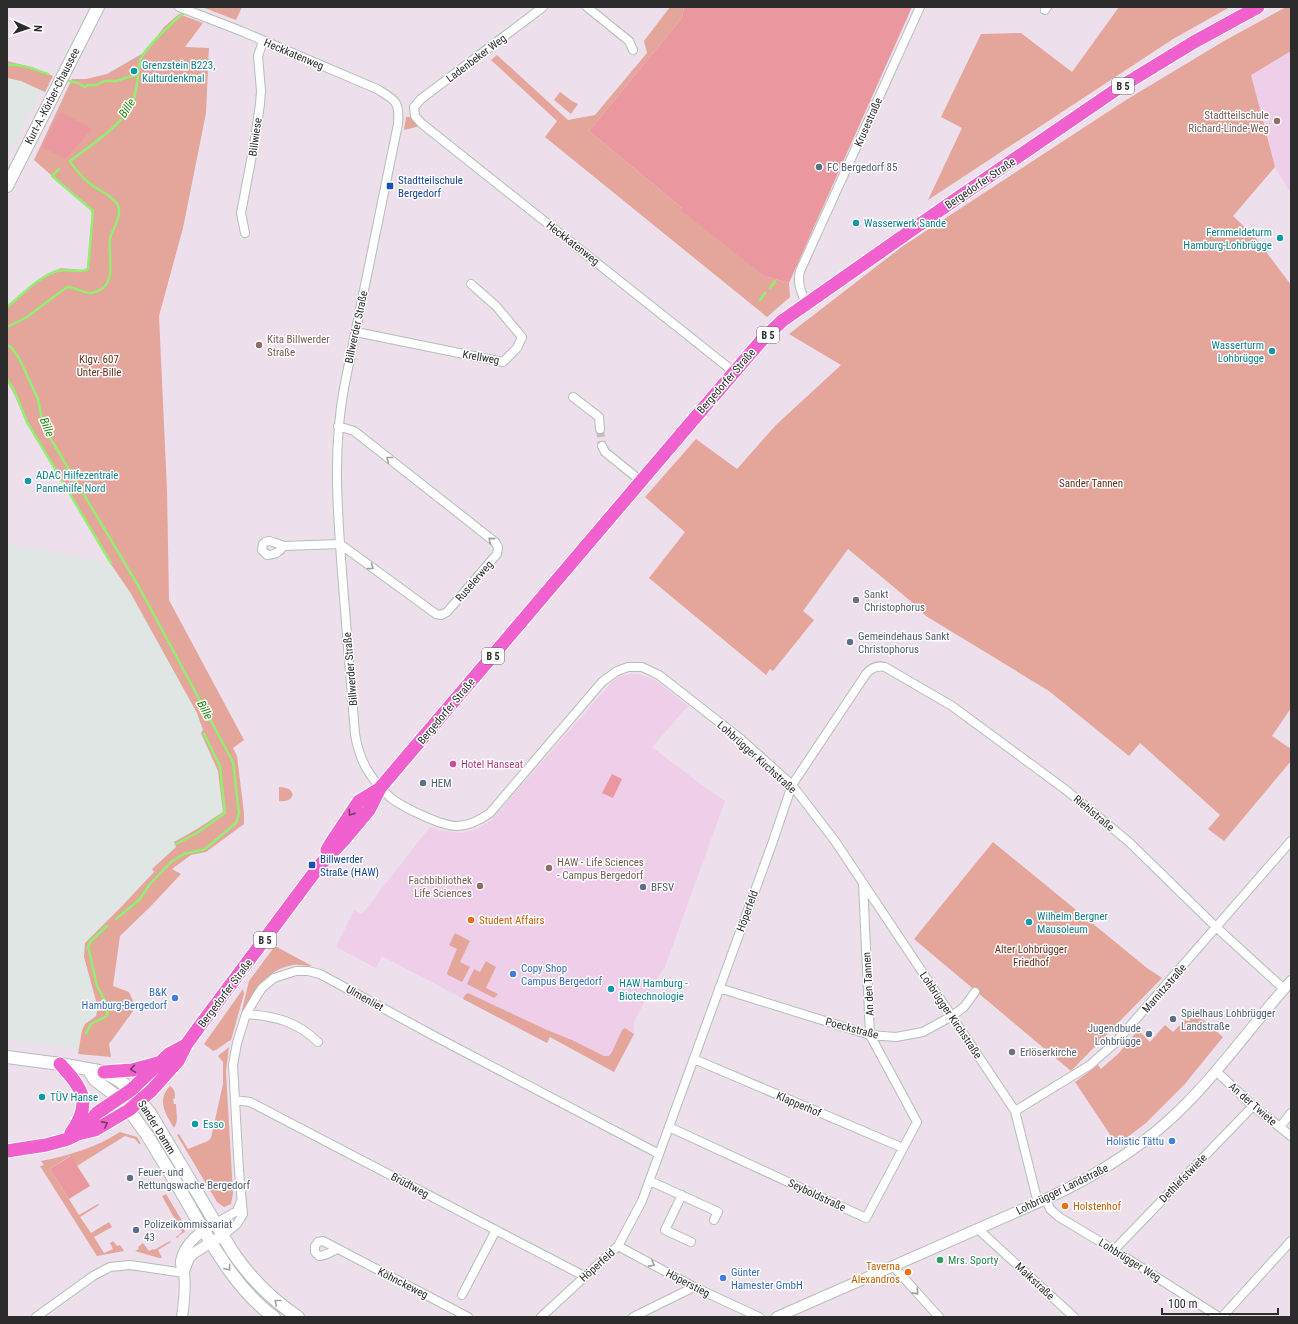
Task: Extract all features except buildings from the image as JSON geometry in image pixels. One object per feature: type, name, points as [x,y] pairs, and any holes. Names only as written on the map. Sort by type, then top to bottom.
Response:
[{"type":"main road","name":"Kurt-A.-Körber-Chaussee","points":[[7,186],[98,7]]},
{"type":"main road","name":"Bergedorfer Straße","points":[[7,1151],[46,1145],[95,1130],[129,1110],[152,1090],[178,1061],[186,1045],[320,865],[344,841],[369,810],[380,788],[760,341],[806,303],[1117,89],[1194,42],[1258,7]]},
{"type":"main road","name":"Bergedorfer Straße","points":[[73,1136],[97,1113],[131,1090],[169,1054],[186,1045]]},
{"type":"main road","name":"Sander Damm","points":[[7,1057],[104,1072],[120,1081],[131,1090],[141,1100],[150,1113],[244,1268],[258,1284],[282,1306],[298,1317]]},
{"type":"main road","points":[[104,1072],[136,1069],[162,1062]]},
{"type":"main road","points":[[60,1064],[75,1081],[82,1093],[82,1108],[73,1136]]},
{"type":"main road","name":"Sander Damm","points":[[88,1069],[94,1080],[119,1098],[148,1135],[228,1268],[240,1284],[274,1317]]},
{"type":"street","name":"Heckkatenweg","points":[[181,7],[377,89],[394,100],[398,106],[399,112]]},
{"type":"street","name":"Ladenbeker Weg","points":[[414,112],[415,105],[421,99],[543,7]]},
{"type":"street","points":[[587,7],[629,41],[633,50]]},
{"type":"street","name":"Krusestraße","points":[[806,303],[800,288],[800,272],[920,7]]},
{"type":"street","name":"Billwiese","points":[[245,233],[242,213],[260,104],[261,91],[258,56],[263,41]]},
{"type":"street","name":"Billwerder Straße","points":[[380,788],[367,770],[359,752],[355,734],[340,544],[336,450],[338,426],[347,371],[398,124],[399,112]]},
{"type":"street","name":"Heckkatenweg","points":[[414,112],[415,116],[421,123],[734,372]]},
{"type":"street","name":"Krellweg","points":[[356,332],[503,362],[517,348],[522,337],[496,306],[471,284]]},
{"type":"street","points":[[573,397],[599,417],[600,429]]},
{"type":"street","name":"Ruselerweg","points":[[338,426],[354,431],[495,542],[498,549],[495,557],[447,612],[440,615],[436,614],[340,544]]},
{"type":"street","points":[[602,446],[605,452],[641,481]]},
{"type":"street","points":[[284,546],[340,544]]},
{"type":"street","name":"Höperfeld","points":[[541,1317],[618,1246],[642,1201],[792,785],[866,674],[873,668],[882,666]]},
{"type":"street","name":"Riehlstraße","points":[[882,666],[952,706],[1066,790],[1129,842],[1216,927],[1288,985]]},
{"type":"street","name":"Lohbrügger Kirchstraße","points":[[380,788],[398,802],[436,821],[456,826],[466,825],[476,821],[490,813],[602,682],[617,671],[628,667],[642,667],[659,675],[742,740],[792,785],[835,841],[1015,1111],[1042,1201]]},
{"type":"street","name":"Marnitzstraße","points":[[1015,1111],[1090,1065],[1116,1042],[1291,841]]},
{"type":"street","name":"An den Tannen","points":[[863,882],[870,1035],[917,1122]]},
{"type":"street","name":"Ulmenliet","points":[[223,1235],[242,1218],[243,1210],[241,1200],[235,1100],[234,1060],[246,1014],[262,988],[274,978],[296,971],[308,971],[320,974],[436,1037],[659,1154]]},
{"type":"street","name":"Lohbrügger Landstraße","points":[[777,1317],[1042,1201],[1103,1170],[1138,1147],[1186,1104],[1216,1071],[1288,985]]},
{"type":"street","name":"Poeckstraße","points":[[719,988],[870,1035],[896,1037],[923,1032],[952,1016],[964,1007],[975,992]]},
{"type":"street","points":[[246,1014],[275,1017],[285,1020],[309,1034],[318,1042]]},
{"type":"street","name":"Klapperhof","points":[[694,1059],[903,1148]]},
{"type":"street","name":"An der Twiete","points":[[1216,1071],[1253,1106],[1291,1136]]},
{"type":"street","name":"Brüdtweg","points":[[235,1100],[250,1102],[584,1276]]},
{"type":"street","name":"Dethlefstwiete","points":[[1114,1250],[1253,1106]]},
{"type":"street","points":[[1280,1127],[1291,1113]]},
{"type":"street","name":"Seyboldstraße","points":[[669,1127],[866,1218],[917,1122]]},
{"type":"street","points":[[650,1181],[718,1212],[714,1220]]},
{"type":"street","points":[[682,1195],[665,1230],[691,1242]]},
{"type":"street","points":[[184,1273],[181,1266],[183,1254],[194,1238],[204,1230],[237,1211],[241,1200]]},
{"type":"street","name":"Lohbrügger Weg","points":[[1042,1201],[1058,1217],[1114,1250],[1219,1317]]},
{"type":"street","name":"Maikstraße","points":[[978,1229],[1074,1317]]},
{"type":"street","points":[[462,1295],[496,1230]]},
{"type":"street","points":[[182,1317],[184,1273],[188,1262],[192,1255],[223,1235]]},
{"type":"street","points":[[1222,1317],[1291,1241]]},
{"type":"street","name":"Höperstieg","points":[[618,1246],[694,1287],[759,1317]]},
{"type":"street","name":"Köhnckeweg","points":[[337,1249],[468,1317]]},
{"type":"street","points":[[36,1317],[93,1276],[110,1267],[130,1265],[184,1273]]},
{"type":"street","points":[[893,1266],[939,1317]]},
{"type":"street","points":[[633,1317],[694,1287]]},
{"type":"shaded area","points":[[684,7],[912,7],[789,283],[764,276],[681,210],[682,208],[589,131],[682,18]]},
{"type":"shaded area","name":"Stadtteilschule Richard-Linde-Weg","points":[[1291,51],[1291,194],[1275,167],[1250,75]]},
{"type":"shaded area","points":[[7,70],[49,76],[7,160]]},
{"type":"shaded area","points":[[61,112],[92,129],[65,159],[42,147]]},
{"type":"shaded area","points":[[7,544],[110,563],[130,592],[197,713],[203,730],[201,733],[218,771],[223,812],[174,842],[176,847],[152,868],[154,872],[85,943],[84,957],[98,1008],[96,1016],[85,1024],[82,1030],[79,1049],[7,1040]]},
{"type":"shaded area","name":"HAW - Life Sciences - Campus Bergedorf","points":[[638,674],[655,680],[688,706],[652,747],[725,801],[665,967],[653,985],[634,1022],[634,1035],[614,1072],[550,1037],[547,1043],[382,956],[376,968],[336,947],[354,910],[362,914],[430,827],[442,831],[462,833],[477,829],[491,820],[612,682],[620,676]]},
{"type":"shaded area","points":[[612,774],[622,779],[613,798],[602,793]]},
{"type":"shaded area","points":[[71,1156],[90,1186],[69,1199],[50,1169]]},
{"type":"green space","points":[[202,7],[242,7],[236,20]]},
{"type":"green space","points":[[670,7],[684,7],[682,18],[589,131],[764,276],[789,283],[790,297],[767,317],[545,137],[557,121],[491,60],[497,55],[568,120],[595,115],[647,53],[644,41]]},
{"type":"green space","points":[[1119,7],[1230,7],[1173,39],[928,200],[962,128],[941,117],[981,34],[1021,33],[1072,72]]},
{"type":"green space","name":"Sander Tannen","points":[[1286,7],[1291,7],[1291,51],[1251,75],[1275,167],[1233,216],[1255,237],[1291,285],[1291,708],[1272,736],[1291,749],[1291,761],[1224,841],[1208,829],[1220,815],[1140,743],[1129,756],[1049,691],[926,616],[913,603],[848,549],[803,611],[814,620],[773,671],[770,669],[766,675],[649,578],[685,532],[645,497],[696,439],[737,469],[776,425],[841,365],[789,334],[903,246],[1126,100],[1224,41]]},
{"type":"green space","name":"Klgv. 607 Unter-Bille","points":[[179,14],[203,23],[185,47],[209,48],[206,113],[183,228],[159,316],[167,490],[169,600],[244,740],[233,748],[237,756],[244,824],[206,852],[191,855],[172,869],[181,874],[120,936],[113,986],[129,992],[136,1007],[109,1044],[111,1057],[78,1054],[82,1030],[85,1024],[96,1016],[98,1008],[84,957],[85,943],[154,872],[152,869],[176,847],[174,842],[223,812],[218,771],[201,733],[203,730],[197,713],[130,592],[110,563],[25,419],[7,381],[7,306],[46,275],[61,268],[84,270],[87,268],[92,215],[91,210],[34,160],[72,79],[86,79],[107,74],[145,52],[164,27]]},
{"type":"green space","points":[[7,61],[31,67],[53,76],[45,92],[21,81],[7,78]]},
{"type":"green space","points":[[560,92],[578,104],[571,114],[554,100]]},
{"type":"green space","points":[[406,117],[411,117],[420,126],[404,130]]},
{"type":"green space","points":[[279,787],[289,789],[292,792],[289,800],[279,801]]},
{"type":"green space","name":"Alter Lohbrügger Friedhof","points":[[993,842],[1147,968],[1162,978],[1071,1071],[914,939]]},
{"type":"green space","points":[[455,933],[470,941],[460,962],[470,967],[462,982],[448,975],[447,973],[457,949],[449,945]]},
{"type":"green space","points":[[275,946],[312,966],[293,965],[275,971],[261,983],[241,1014],[249,981]]},
{"type":"green space","points":[[486,961],[496,967],[486,988],[498,994],[494,998],[467,984],[474,969],[480,972]]},
{"type":"green space","points":[[243,989],[244,994],[231,1040],[213,1051],[204,1044]]},
{"type":"green space","points":[[468,993],[604,1056],[609,1056],[612,1052],[622,1030],[625,1028],[634,1034],[614,1072],[550,1037],[547,1043],[463,999]]},
{"type":"green space","points":[[1195,1010],[1197,1012],[1196,1014],[1223,1037],[1184,1085],[1146,1123],[1117,1145],[1075,1082],[1098,1065],[1101,1069],[1119,1053],[1138,1030],[1150,1042],[1165,1025],[1173,1032]]},
{"type":"green space","points":[[229,1047],[226,1072],[233,1193],[231,1204],[224,1207],[217,1202],[177,1135],[179,1134],[188,1149],[208,1141],[211,1138],[223,1084],[223,1062],[218,1056]]},
{"type":"green space","points":[[170,1086],[174,1091],[175,1098],[173,1099],[174,1104],[176,1104],[177,1119],[174,1128],[166,1113],[163,1102],[166,1092]]},
{"type":"green space","points":[[120,1132],[137,1137],[141,1144],[139,1144],[135,1139],[125,1136],[77,1166],[70,1156],[50,1169],[79,1215],[98,1204],[99,1205],[80,1217],[91,1233],[109,1222],[112,1227],[94,1237],[104,1253],[113,1249],[110,1243],[113,1241],[117,1246],[120,1245],[124,1251],[97,1256],[40,1166],[44,1165],[41,1161],[82,1150],[102,1142]]},
{"type":"green space","points":[[166,1194],[185,1228],[185,1232],[177,1238],[176,1237],[182,1232],[162,1196]]},
{"type":"green space","points":[[170,1241],[171,1242],[158,1250],[162,1258],[135,1251],[139,1249],[138,1247],[143,1243],[149,1251],[154,1250]]},
{"type":"waterway","name":"Bille","points":[[7,327],[27,317],[67,287],[94,293],[104,287],[107,283],[110,271],[110,239],[117,222],[119,208],[111,197],[84,178],[70,161],[119,122],[131,106],[135,96],[142,56],[160,35],[185,12]]},
{"type":"waterway","points":[[7,65],[23,66],[48,74]]},
{"type":"waterway","points":[[69,81],[78,83],[85,87],[88,85],[97,85],[104,81],[116,81],[138,74]]},
{"type":"waterway","points":[[7,307],[43,277],[61,270],[81,271],[88,269],[93,211],[52,176],[59,169]]},
{"type":"waterway","points":[[770,288],[775,281]]},
{"type":"waterway","points":[[760,300],[765,293]]},
{"type":"waterway","name":"Bille","points":[[7,344],[12,348],[20,360],[38,399],[43,426],[139,587],[233,762],[239,813],[236,823],[205,849],[184,854],[171,862],[150,884],[139,900],[116,919]]},
{"type":"waterway","points":[[7,379],[14,390],[27,422],[111,563]]},
{"type":"waterway","points":[[176,844],[197,833],[225,813],[220,766],[204,734]]},
{"type":"waterway","name":"Bille","points":[[86,1033],[91,1024],[107,1016],[108,1006],[97,986],[88,946],[91,941],[107,926]]},
{"type":"tunnel","points":[[600,429],[602,446]]},
{"type":"place","name":"Grenzstein B223, Kulturdenkmal","points":[[134,71]]},
{"type":"place","name":"Stadtteilschule Richard-Linde-Weg","points":[[1277,121]]},
{"type":"place","name":"FC Bergedorf 85","points":[[819,167]]},
{"type":"place","name":"Stadtteilschule Bergedorf","points":[[390,186]]},
{"type":"place","name":"Wasserwerk Sande","points":[[856,223]]},
{"type":"place","name":"Fernmeldeturm Hamburg-Lohbrügge","points":[[1280,238]]},
{"type":"place","name":"Kita Billwerder Straße","points":[[259,345]]},
{"type":"place","name":"Wasserturm Lohbrügge","points":[[1272,351]]},
{"type":"place","name":"ADAC Hilfezentrale Pannehilfe Nord","points":[[28,481]]},
{"type":"place","name":"Sankt Christophorus","points":[[856,600]]},
{"type":"place","name":"Gemeindehaus Sankt Christophorus","points":[[850,642]]},
{"type":"place","name":"Hotel Hanseat","points":[[453,764]]},
{"type":"place","name":"HEM","points":[[423,783]]},
{"type":"place","name":"Billwerder Straße (HAW)","points":[[312,865]]},
{"type":"place","name":"HAW - Life Sciences - Campus Bergedorf","points":[[549,868]]},
{"type":"place","name":"Fachbibliothek Life Sciences","points":[[480,886]]},
{"type":"place","name":"BFSV","points":[[643,887]]},
{"type":"place","name":"Student Affairs","points":[[471,920]]},
{"type":"place","name":"Wilhelm Bergner Mausoleum","points":[[1029,922]]},
{"type":"place","name":"Copy Shop Campus Bergedorf","points":[[513,974]]},
{"type":"place","name":"HAW Hamburg - Biotechnologie","points":[[611,989]]},
{"type":"place","name":"B&K Hamburg-Bergedorf","points":[[175,998]]},
{"type":"place","name":"Spielhaus Lohbrügger Landstraße","points":[[1173,1019]]},
{"type":"place","name":"Jugendbude Lohbrügge","points":[[1149,1034]]},
{"type":"place","name":"Erlöserkirche","points":[[1012,1052]]},
{"type":"place","name":"TÜV Hanse","points":[[42,1097]]},
{"type":"place","name":"Esso","points":[[195,1124]]},
{"type":"place","name":"Holistic Tättu","points":[[1172,1141]]},
{"type":"place","name":"Feuer- und Rettungswache Bergedorf","points":[[130,1178]]},
{"type":"place","name":"Holstenhof","points":[[1065,1206]]},
{"type":"place","name":"Polizeikommissariat 43","points":[[136,1230]]},
{"type":"place","name":"Mrs. Sporty","points":[[940,1260]]},
{"type":"place","name":"Taverna Alexandros","points":[[908,1272]]},
{"type":"place","name":"Günter Hamester GmbH","points":[[723,1278]]}]
